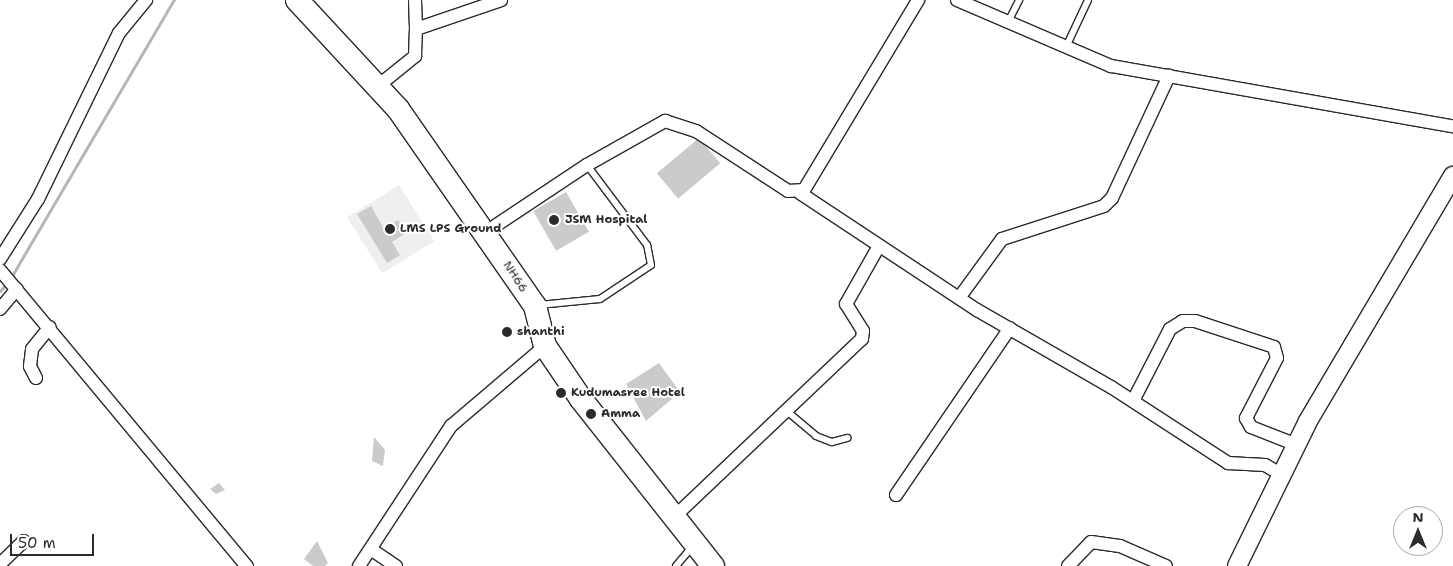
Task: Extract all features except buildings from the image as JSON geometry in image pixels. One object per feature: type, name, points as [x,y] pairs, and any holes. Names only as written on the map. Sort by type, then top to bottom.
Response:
[{"type":"highway","name":"NH66","points":[[297,0],[378,86],[486,232],[535,306],[545,346],[693,546],[713,566]]},
{"type":"street","points":[[0,259],[38,199],[119,33],[146,0]]},
{"type":"street","points":[[378,86],[415,56],[415,0]]},
{"type":"street","points":[[416,29],[501,0]]},
{"type":"street","points":[[800,192],[865,93],[918,0]]},
{"type":"street","points":[[957,0],[1110,66],[1453,126]]},
{"type":"street","points":[[959,298],[1002,239],[1104,206],[1112,198],[1170,76]]},
{"type":"street","points":[[486,232],[587,164],[651,126],[680,122],[774,184],[800,192],[959,298],[1133,401],[1228,462],[1265,465],[1282,475]]},
{"type":"street","points":[[1237,566],[1297,445],[1453,176]]},
{"type":"street","points":[[672,518],[789,413],[862,339],[863,330],[846,304],[879,246]]},
{"type":"street","points":[[0,270],[50,327],[247,566]]},
{"type":"street","points":[[0,309],[15,286]]},
{"type":"street","points":[[1133,401],[1170,329],[1183,320],[1195,320],[1274,347],[1277,358],[1246,418],[1251,427],[1297,445]]},
{"type":"street","points":[[36,378],[30,366],[32,349],[50,327]]},
{"type":"street","points":[[896,495],[1010,328]]},
{"type":"street","points":[[359,566],[372,550],[451,426],[545,346]]},
{"type":"street","points":[[0,564],[24,541]]},
{"type":"street","points":[[1068,566],[1092,542],[1120,546],[1166,566]]},
{"type":"street","points":[[372,550],[396,566]]},
{"type":"lane","points":[[1008,22],[1019,0]]},
{"type":"lane","points":[[1066,47],[1088,0]]},
{"type":"lane","points":[[535,306],[600,299],[650,265],[647,245],[587,164]]},
{"type":"lane","points":[[789,413],[816,436],[832,442],[847,438]]},
{"type":"lane","points":[[676,566],[693,546]]},
{"type":"shaded area","name":"LMS LPS Ground","points":[[399,185],[434,241],[382,273],[347,217]]},
{"type":"waterway","points":[[10,279],[174,0]]},
{"type":"waterway","points":[[0,291],[6,284]]},
{"type":"place","name":"JSM Hospital","points":[[554,220]]},
{"type":"place","name":"LMS LPS Ground","points":[[390,229]]},
{"type":"place","name":"shanthi","points":[[507,332]]},
{"type":"place","name":"Kudumasree Hotel","points":[[561,393]]},
{"type":"place","name":"Amma","points":[[591,414]]}]
